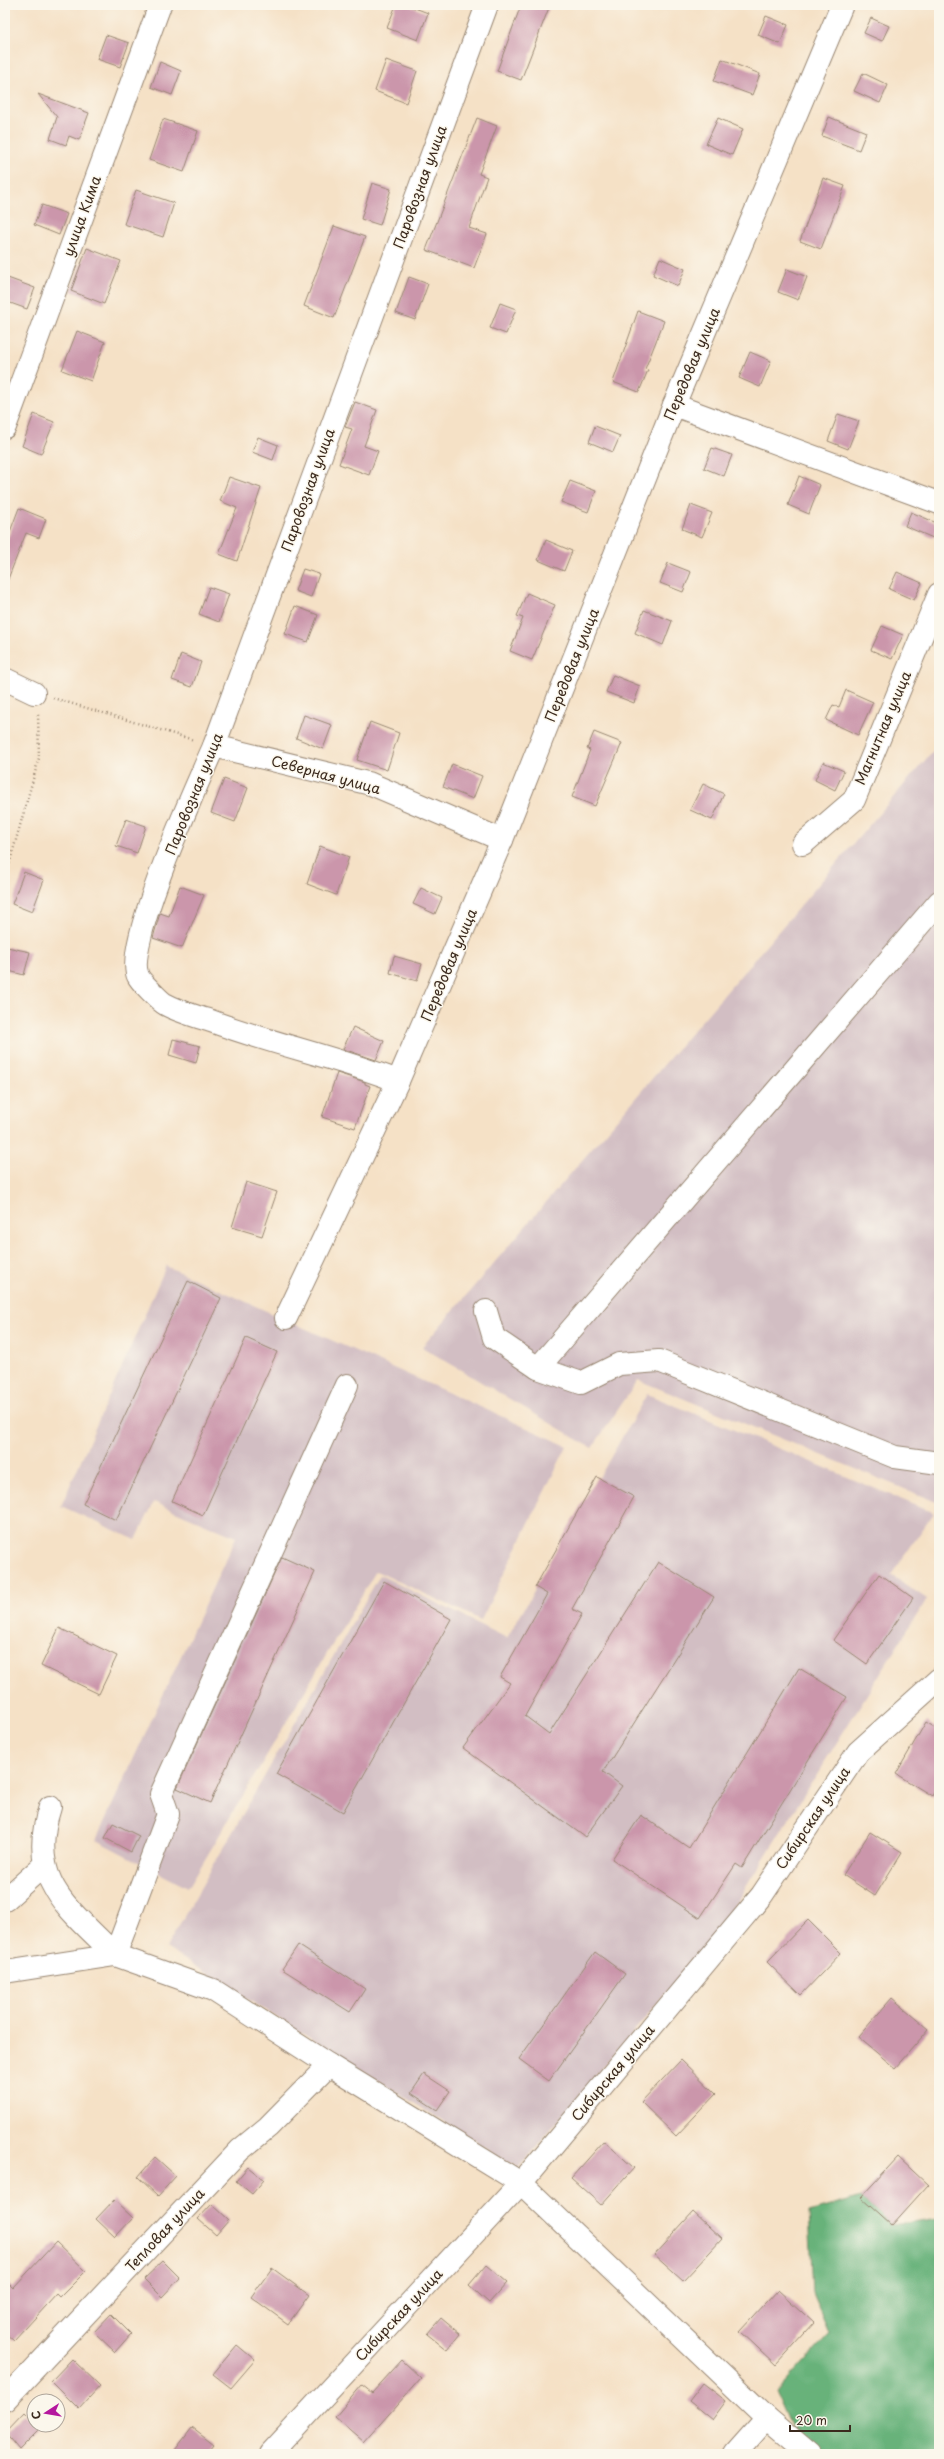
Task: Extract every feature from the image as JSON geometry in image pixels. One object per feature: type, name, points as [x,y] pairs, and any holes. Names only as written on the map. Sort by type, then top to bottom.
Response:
[{"type":"street","name":"улица Кима","points":[[5,427],[160,5]]},
{"type":"street","name":"Паровозная улица","points":[[398,1081],[357,1065],[247,1035],[165,1004],[138,976],[135,954],[140,932],[183,816],[214,746],[488,5]]},
{"type":"street","name":"Передовая улица","points":[[286,1318],[398,1081],[502,840],[674,405],[842,5]]},
{"type":"street","points":[[674,405],[939,503]]},
{"type":"street","name":"Магнитная улица","points":[[803,844],[854,800],[939,594]]},
{"type":"street","points":[[5,679],[34,693]]},
{"type":"street","name":"Северная улица","points":[[214,746],[371,784],[502,840]]},
{"type":"street","points":[[538,1368],[939,902]]},
{"type":"street","points":[[486,1311],[494,1338],[538,1368],[581,1383],[619,1364],[659,1361],[896,1457],[939,1463]]},
{"type":"street","points":[[115,1955],[168,1814],[161,1794],[347,1385]]},
{"type":"street","name":"Сибирская улица","points":[[270,2454],[521,2183],[762,1895],[858,1752],[939,1679]]},
{"type":"street","points":[[50,1807],[42,1836],[46,1874],[58,1894],[115,1955],[213,1990],[328,2065],[521,2183],[767,2418],[810,2454]]},
{"type":"street","points":[[5,1900],[45,1864]]},
{"type":"street","points":[[5,1972],[115,1955]]},
{"type":"street","name":"Тепловая улица","points":[[5,2400],[240,2150],[268,2127],[328,2065]]},
{"type":"street","points":[[735,2454],[767,2418]]},
{"type":"path","points":[[5,878],[38,758],[39,718],[34,693],[214,746]]},
{"type":"shaded area","points":[[939,744],[939,1503],[638,1380],[592,1448],[422,1347]]},
{"type":"shaded area","points":[[166,1266],[567,1446],[481,1620],[376,1571],[188,1888],[96,1840],[236,1537],[154,1502],[136,1540],[61,1506]]},
{"type":"shaded area","points":[[647,1394],[934,1513],[891,1575],[927,1599],[717,1933],[518,2168],[166,1948],[380,1575],[507,1638]]},
{"type":"green space","points":[[861,2197],[892,2225],[939,2218],[939,2454],[820,2454],[794,2433],[776,2392],[830,2333],[813,2293],[809,2212]]},
{"type":"building","points":[[396,5],[407,5],[428,13],[418,40],[387,28]]},
{"type":"building","points":[[521,5],[550,5],[521,80],[497,71]]},
{"type":"building","points":[[766,16],[788,25],[780,44],[758,35]]},
{"type":"building","points":[[871,18],[889,26],[882,41],[864,33]]},
{"type":"building","points":[[106,35],[129,43],[120,67],[97,59]]},
{"type":"building","points":[[722,59],[760,74],[752,95],[714,81]]},
{"type":"building","points":[[386,60],[417,71],[406,103],[375,91]]},
{"type":"building","points":[[160,62],[181,71],[172,95],[151,87]]},
{"type":"building","points":[[863,73],[888,85],[880,103],[854,91]]},
{"type":"building","points":[[38,94],[89,113],[79,140],[69,136],[66,145],[50,139],[57,117]]},
{"type":"building","points":[[829,117],[866,132],[859,150],[822,136]]},
{"type":"building","points":[[477,118],[497,126],[479,174],[487,177],[469,228],[487,234],[474,268],[426,250]]},
{"type":"building","points":[[718,118],[743,129],[732,155],[706,144]]},
{"type":"building","points":[[163,119],[198,131],[184,172],[149,160]]},
{"type":"building","points":[[823,178],[845,186],[821,249],[800,241]]},
{"type":"building","points":[[372,183],[391,189],[380,225],[361,219]]},
{"type":"building","points":[[136,190],[174,203],[163,237],[124,224]]},
{"type":"building","points":[[42,205],[67,214],[59,235],[34,225]]},
{"type":"building","points":[[334,226],[365,237],[334,318],[304,306]]},
{"type":"building","points":[[87,248],[121,261],[104,304],[71,291]]},
{"type":"building","points":[[660,258],[685,269],[678,286],[653,275]]},
{"type":"building","points":[[787,269],[807,277],[798,300],[778,292]]},
{"type":"building","points":[[5,277],[35,288],[27,309],[5,301]]},
{"type":"building","points":[[409,277],[428,284],[415,320],[396,313]]},
{"type":"building","points":[[500,303],[516,309],[506,334],[490,328]]},
{"type":"building","points":[[638,311],[664,321],[645,369],[648,370],[639,392],[613,382]]},
{"type":"building","points":[[77,331],[105,342],[91,381],[62,370]]},
{"type":"building","points":[[750,352],[771,361],[760,387],[739,378]]},
{"type":"building","points":[[355,402],[377,410],[364,446],[378,451],[369,475],[339,464],[352,429],[345,427]]},
{"type":"building","points":[[34,414],[54,422],[41,454],[22,446]]},
{"type":"building","points":[[838,414],[859,421],[848,449],[828,441]]},
{"type":"building","points":[[595,426],[620,436],[613,452],[589,442]]},
{"type":"building","points":[[258,437],[278,445],[273,460],[252,452]]},
{"type":"building","points":[[712,448],[732,455],[724,476],[704,468]]},
{"type":"building","points":[[799,476],[820,485],[809,514],[788,505]]},
{"type":"building","points":[[229,477],[261,488],[237,561],[219,554],[237,508],[220,501]]},
{"type":"building","points":[[570,481],[596,491],[588,512],[561,502]]},
{"type":"building","points":[[691,505],[712,513],[702,537],[682,529]]},
{"type":"building","points":[[19,508],[46,519],[39,538],[26,533],[6,584],[5,545]]},
{"type":"building","points":[[911,512],[939,524],[933,538],[905,526]]},
{"type":"building","points":[[546,540],[572,551],[564,571],[538,560]]},
{"type":"building","points":[[668,563],[691,572],[683,592],[660,583]]},
{"type":"building","points":[[303,569],[319,574],[311,597],[295,591]]},
{"type":"building","points":[[897,572],[922,583],[914,600],[889,589]]},
{"type":"building","points":[[209,587],[229,594],[219,622],[199,614]]},
{"type":"building","points":[[527,593],[555,605],[532,660],[510,651],[523,618],[517,616]]},
{"type":"building","points":[[295,606],[318,615],[308,642],[285,634]]},
{"type":"building","points":[[644,610],[672,621],[663,645],[635,633]]},
{"type":"building","points":[[882,626],[903,635],[892,659],[871,650]]},
{"type":"building","points":[[181,654],[201,662],[192,687],[172,680]]},
{"type":"building","points":[[613,675],[640,686],[634,703],[606,692]]},
{"type":"building","points":[[846,690],[873,702],[858,735],[826,720],[833,705],[839,707]]},
{"type":"building","points":[[304,715],[332,725],[323,749],[296,738]]},
{"type":"building","points":[[370,722],[399,733],[387,770],[357,760]]},
{"type":"building","points":[[594,732],[622,743],[595,806],[572,797],[590,750],[587,749]]},
{"type":"building","points":[[823,762],[844,771],[835,790],[815,780]]},
{"type":"building","points":[[452,764],[482,776],[473,799],[443,787]]},
{"type":"building","points":[[224,779],[248,788],[235,822],[211,813]]},
{"type":"building","points":[[703,784],[724,794],[712,820],[690,810]]},
{"type":"building","points":[[126,819],[146,826],[137,853],[116,846]]},
{"type":"building","points":[[320,846],[349,857],[336,895],[307,884]]},
{"type":"building","points":[[24,872],[44,880],[32,912],[12,904]]},
{"type":"building","points":[[180,886],[204,895],[182,948],[153,938],[160,913],[169,916]]},
{"type":"building","points":[[421,888],[442,898],[435,914],[413,904]]},
{"type":"building","points":[[7,947],[30,952],[24,975],[5,970]]},
{"type":"building","points":[[394,956],[422,964],[417,981],[390,973]]},
{"type":"building","points":[[353,1027],[384,1041],[376,1060],[343,1049]]},
{"type":"building","points":[[173,1039],[200,1046],[196,1063],[169,1055]]},
{"type":"building","points":[[337,1073],[365,1082],[365,1084],[370,1086],[355,1128],[322,1117]]},
{"type":"building","points":[[246,1182],[277,1192],[262,1236],[232,1227]]},
{"type":"building","points":[[188,1281],[221,1298],[116,1520],[83,1504]]},
{"type":"building","points":[[246,1338],[277,1352],[203,1515],[172,1501]]},
{"type":"building","points":[[597,1477],[634,1497],[572,1609],[582,1614],[525,1716],[549,1734],[658,1562],[714,1597],[603,1772],[622,1786],[585,1837],[463,1748],[510,1683],[500,1677],[547,1594],[535,1587]]},
{"type":"building","points":[[282,1557],[315,1572],[210,1803],[177,1788]]},
{"type":"building","points":[[879,1574],[913,1598],[867,1664],[833,1640]]},
{"type":"building","points":[[384,1581],[451,1619],[343,1812],[276,1774]]},
{"type":"building","points":[[59,1628],[117,1656],[99,1694],[41,1666]]},
{"type":"building","points":[[799,1668],[847,1697],[742,1868],[736,1864],[700,1918],[612,1859],[641,1815],[689,1848]]},
{"type":"building","points":[[926,1722],[939,1730],[939,1783],[932,1796],[896,1774]]},
{"type":"building","points":[[113,1823],[139,1836],[131,1852],[105,1838]]},
{"type":"building","points":[[870,1832],[902,1852],[875,1896],[843,1875]]},
{"type":"building","points":[[808,1920],[841,1953],[801,1995],[767,1962]]},
{"type":"building","points":[[298,1945],[365,1989],[350,2012],[282,1969]]},
{"type":"building","points":[[595,1952],[625,1974],[549,2081],[519,2059]]},
{"type":"building","points":[[892,1998],[929,2029],[895,2068],[858,2037]]},
{"type":"building","points":[[681,2060],[716,2094],[676,2136],[641,2102]]},
{"type":"building","points":[[424,2074],[450,2091],[437,2110],[411,2093]]},
{"type":"building","points":[[604,2141],[634,2168],[601,2205],[571,2178]]},
{"type":"building","points":[[155,2157],[176,2176],[158,2196],[138,2177]]},
{"type":"building","points":[[898,2157],[928,2185],[892,2225],[861,2197]]},
{"type":"building","points":[[248,2167],[264,2180],[252,2194],[236,2181]]},
{"type":"building","points":[[114,2200],[133,2218],[115,2237],[96,2219]]},
{"type":"building","points":[[212,2204],[229,2220],[216,2235],[198,2219]]},
{"type":"building","points":[[693,2212],[722,2239],[683,2281],[654,2255]]},
{"type":"building","points":[[56,2242],[86,2271],[60,2297],[57,2294],[14,2341],[5,2333],[5,2280],[13,2288]]},
{"type":"building","points":[[163,2261],[180,2278],[162,2297],[144,2279]]},
{"type":"building","points":[[486,2265],[507,2283],[489,2303],[469,2285]]},
{"type":"building","points":[[272,2268],[309,2295],[288,2324],[251,2297]]},
{"type":"building","points":[[778,2290],[814,2323],[776,2365],[740,2331]]},
{"type":"building","points":[[111,2314],[131,2334],[115,2352],[94,2332]]},
{"type":"building","points":[[441,2318],[460,2334],[447,2350],[427,2334]]},
{"type":"building","points":[[237,2345],[255,2360],[231,2388],[213,2374]]},
{"type":"building","points":[[72,2359],[100,2386],[79,2409],[66,2396],[66,2393],[63,2393],[51,2381]]},
{"type":"building","points":[[402,2360],[421,2378],[364,2442],[335,2417],[362,2385],[372,2393]]},
{"type":"building","points":[[703,2383],[726,2401],[712,2420],[689,2401]]},
{"type":"building","points":[[24,2413],[26,2415],[26,2433],[36,2433],[19,2450],[5,2433]]},
{"type":"building","points":[[192,2428],[214,2445],[207,2454],[172,2454]]}]
